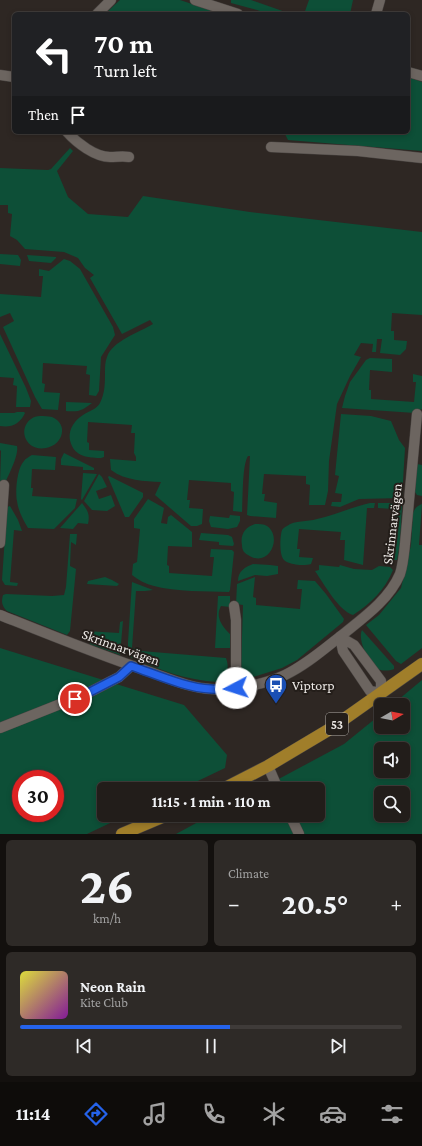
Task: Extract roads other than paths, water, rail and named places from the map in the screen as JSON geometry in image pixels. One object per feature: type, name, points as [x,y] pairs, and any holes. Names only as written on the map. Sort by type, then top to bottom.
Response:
[{"type":"main road","name":"53","points":[[237,782],[268,766],[330,729],[422,664]]},
{"type":"main road","points":[[122,834],[150,822]]},
{"type":"street","points":[[99,12],[111,0]]},
{"type":"street","points":[[195,0],[232,12]]},
{"type":"street","points":[[377,12],[380,0]]},
{"type":"street","points":[[410,73],[422,76]]},
{"type":"street","points":[[0,75],[12,77]]},
{"type":"street","points":[[68,134],[84,147],[97,154],[109,157],[130,157]]},
{"type":"street","points":[[271,147],[358,151],[422,158]]},
{"type":"street","name":"Skrinnarvägen","points":[[0,615],[131,666],[194,687],[216,690],[236,688],[268,681],[285,675],[309,660],[372,612],[393,587],[400,574],[403,563],[418,414]]},
{"type":"street","points":[[0,543],[4,485]]},
{"type":"street","points":[[234,606],[236,620],[236,688]]},
{"type":"street","points":[[340,637],[354,645],[381,681],[381,693],[370,691],[343,651],[340,637]]},
{"type":"street","points":[[0,728],[88,693],[119,677],[131,666]]},
{"type":"street","points":[[268,766],[275,782]]},
{"type":"street","points":[[293,822],[299,834]]},
{"type":"place","name":"Viptorp","points":[[276,704]]}]
